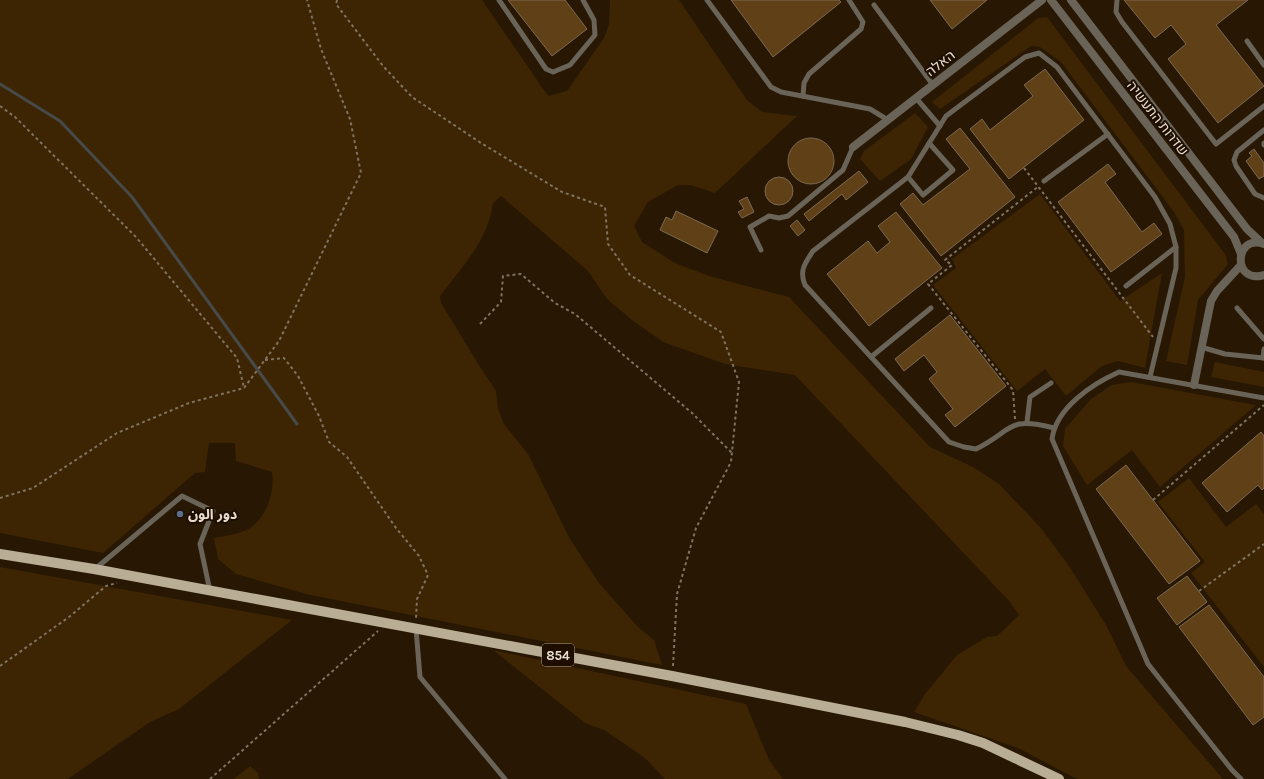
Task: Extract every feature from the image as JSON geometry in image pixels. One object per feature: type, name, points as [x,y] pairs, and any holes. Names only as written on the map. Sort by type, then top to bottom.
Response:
[{"type":"main road","name":"854","points":[[0,554],[128,575],[416,628],[672,676],[946,731],[983,743],[1016,757],[1059,779]]},
{"type":"street","name":"האלה","points":[[853,147],[1042,0]]},
{"type":"street","name":"שדרות התעשיה","points":[[1052,0],[1234,237],[1241,254]]},
{"type":"street","name":"שדרות התעשיה","points":[[1071,0],[1247,229],[1263,244]]},
{"type":"street","points":[[1262,277],[1248,274],[1241,265],[1241,254],[1249,245],[1263,244]]},
{"type":"street","points":[[1194,385],[1211,301],[1222,285],[1241,265]]},
{"type":"lane","points":[[499,0],[546,69],[553,72],[570,65],[596,35],[594,20],[583,0]]},
{"type":"lane","points":[[707,0],[771,87],[781,92],[870,109],[888,120]]},
{"type":"lane","points":[[803,96],[804,83],[809,74],[861,30],[863,22],[850,0]]},
{"type":"lane","points":[[1117,0],[1116,12],[1122,22],[1216,144],[1264,106]]},
{"type":"lane","points":[[874,5],[933,85]]},
{"type":"lane","points":[[1247,41],[1264,65]]},
{"type":"lane","points":[[1054,428],[1027,422],[1016,423],[976,449],[949,442],[805,285],[801,276],[813,251],[908,177],[946,116],[1025,57],[1040,54],[1057,67],[1155,197],[1170,224],[1176,247],[1176,268],[1172,292],[1150,377]]},
{"type":"lane","points":[[916,98],[940,126]]},
{"type":"lane","points":[[1264,130],[1237,152],[1234,160],[1236,166],[1255,194],[1264,198]]},
{"type":"lane","points":[[1044,181],[1108,134]]},
{"type":"lane","points":[[908,177],[924,195],[953,170],[929,143]]},
{"type":"lane","points":[[761,250],[750,227],[769,216],[779,218],[788,216],[843,170],[853,147]]},
{"type":"lane","points":[[1126,286],[1176,247]]},
{"type":"lane","points":[[871,357],[931,308]]},
{"type":"lane","points":[[1237,308],[1264,339]]},
{"type":"lane","points":[[1201,347],[1224,354],[1264,358],[1264,349]]},
{"type":"lane","points":[[1241,779],[1232,770],[1148,664],[1052,438],[1054,428],[1062,414],[1071,404],[1106,378],[1119,372],[1264,398]]},
{"type":"lane","points":[[1027,422],[1030,397],[1051,383]]},
{"type":"lane","points":[[94,569],[182,496],[212,511],[200,544],[210,591]]},
{"type":"lane","points":[[416,628],[420,678],[506,779]]},
{"type":"path","points":[[0,498],[33,488],[117,433],[189,404],[244,388],[279,341],[361,173],[350,119],[320,49],[306,0]]},
{"type":"path","points":[[337,0],[336,4],[383,66],[412,97],[481,143],[562,192],[605,207],[608,244],[630,275],[721,332],[739,382],[731,462],[696,528],[677,594],[672,676]]},
{"type":"path","points":[[0,106],[15,117],[136,237],[237,358],[244,388]]},
{"type":"path","points":[[1024,168],[1158,344]]},
{"type":"path","points":[[1016,423],[1013,390],[928,284],[952,265],[946,260],[1044,181]]},
{"type":"path","points":[[480,324],[501,302],[503,276],[520,274],[555,303],[575,314],[692,413],[732,453]]},
{"type":"path","points":[[264,361],[284,358],[298,376],[319,416],[329,442],[347,457],[396,528],[419,556],[428,575],[417,599],[416,628]]},
{"type":"path","points":[[1153,500],[1264,405]]},
{"type":"path","points":[[1199,592],[1264,544]]},
{"type":"path","points":[[0,666],[69,617],[106,586],[125,581],[128,575]]},
{"type":"path","points":[[210,779],[386,623]]},
{"type":"shaded area","points":[[0,0],[482,0],[548,96],[567,91],[604,38],[609,24],[610,0],[679,0],[747,100],[762,112],[797,116],[715,193],[690,185],[678,185],[648,202],[634,226],[642,242],[675,263],[709,276],[789,297],[930,447],[973,467],[999,484],[1041,528],[1069,566],[1106,625],[1126,666],[1223,779],[1077,779],[1018,748],[914,712],[925,694],[957,655],[987,637],[997,636],[1019,615],[1010,602],[795,375],[725,364],[663,342],[632,320],[607,299],[588,271],[501,196],[493,203],[486,229],[473,253],[440,296],[441,303],[496,391],[498,409],[504,424],[528,454],[570,539],[599,583],[638,627],[654,640],[662,665],[306,594],[236,574],[218,559],[214,538],[242,532],[256,523],[261,517],[268,503],[271,495],[273,479],[272,472],[236,461],[235,443],[209,443],[205,472],[195,473],[103,553],[0,533]]},
{"type":"shaded area","points":[[1047,17],[1225,254],[1228,264],[1198,300],[1187,365],[1166,361],[1185,277],[1184,230],[1174,212],[1061,62],[1040,47],[1031,46],[940,109],[932,102],[1038,18]]},
{"type":"shaded area","points":[[915,113],[928,127],[911,159],[880,181],[860,159],[864,151]]},
{"type":"shaded area","points":[[1040,194],[1120,301],[1162,273],[1145,368],[1118,361],[1102,366],[1066,396],[1045,369],[1017,391],[933,285],[956,268],[952,259]]},
{"type":"shaded area","points":[[1215,362],[1264,372],[1264,387],[1211,377]]},
{"type":"shaded area","points":[[1131,382],[1256,405],[1160,487],[1132,450],[1087,485],[1063,446],[1065,429],[1091,399],[1112,385]]},
{"type":"shaded area","points":[[1189,478],[1226,527],[1256,504],[1264,514],[1264,667],[1191,573],[1205,562],[1158,502]]},
{"type":"shaded area","points":[[0,567],[292,620],[179,709],[150,722],[68,779],[0,779]]},
{"type":"shaded area","points":[[493,650],[746,704],[769,760],[783,779],[665,779],[645,758],[604,730],[585,723]]},
{"type":"shaded area","points":[[250,766],[258,773],[259,779],[234,779]]},
{"type":"building","points":[[508,0],[565,0],[587,29],[552,56]]},
{"type":"building","points":[[731,0],[839,0],[841,2],[773,57]]},
{"type":"building","points":[[930,0],[987,0],[952,29]]},
{"type":"building","points":[[1124,0],[1248,0],[1216,25],[1264,86],[1218,123],[1168,59],[1186,44],[1171,25],[1155,38]]},
{"type":"building","points":[[1045,69],[1084,120],[1009,179],[970,129],[982,119],[990,130],[1033,96],[1024,85]]},
{"type":"building","points":[[960,128],[1015,197],[941,256],[900,204],[913,193],[923,205],[970,169],[946,139]]},
{"type":"building","points":[[806,138],[816,138],[824,142],[830,148],[834,156],[834,166],[830,174],[824,180],[816,184],[806,184],[798,180],[792,174],[788,166],[788,156],[792,148],[798,142]]},
{"type":"building","points":[[1254,149],[1264,163],[1264,176],[1259,179],[1246,161],[1252,156],[1249,153]]},
{"type":"building","points":[[1108,164],[1116,174],[1105,182],[1142,232],[1154,223],[1162,234],[1111,272],[1058,202]]},
{"type":"building","points":[[859,171],[868,182],[846,200],[842,194],[809,221],[804,214]]},
{"type":"building","points":[[779,177],[789,181],[793,191],[789,201],[779,205],[769,201],[765,191],[769,181]]},
{"type":"building","points":[[747,197],[754,212],[742,218],[738,212],[744,209],[739,201]]},
{"type":"building","points":[[676,211],[718,231],[707,253],[660,230],[666,217],[672,220]]},
{"type":"building","points":[[896,212],[942,268],[869,326],[827,274],[868,241],[877,253],[890,242],[878,226]]},
{"type":"building","points":[[797,220],[805,230],[798,236],[790,226]]},
{"type":"building","points":[[950,315],[1006,386],[955,427],[945,415],[953,409],[929,379],[937,372],[924,355],[904,371],[895,359]]},
{"type":"building","points":[[1261,432],[1264,436],[1264,488],[1262,490],[1258,485],[1227,512],[1202,483]]},
{"type":"building","points":[[1126,465],[1200,561],[1169,584],[1096,489]]},
{"type":"building","points":[[1187,576],[1207,602],[1177,625],[1157,598]]},
{"type":"building","points":[[1209,605],[1264,677],[1264,717],[1253,725],[1179,627]]},
{"type":"waterway","points":[[0,84],[60,121],[132,197],[297,424]]},
{"type":"place","name":"دور الون","points":[[180,514]]}]
